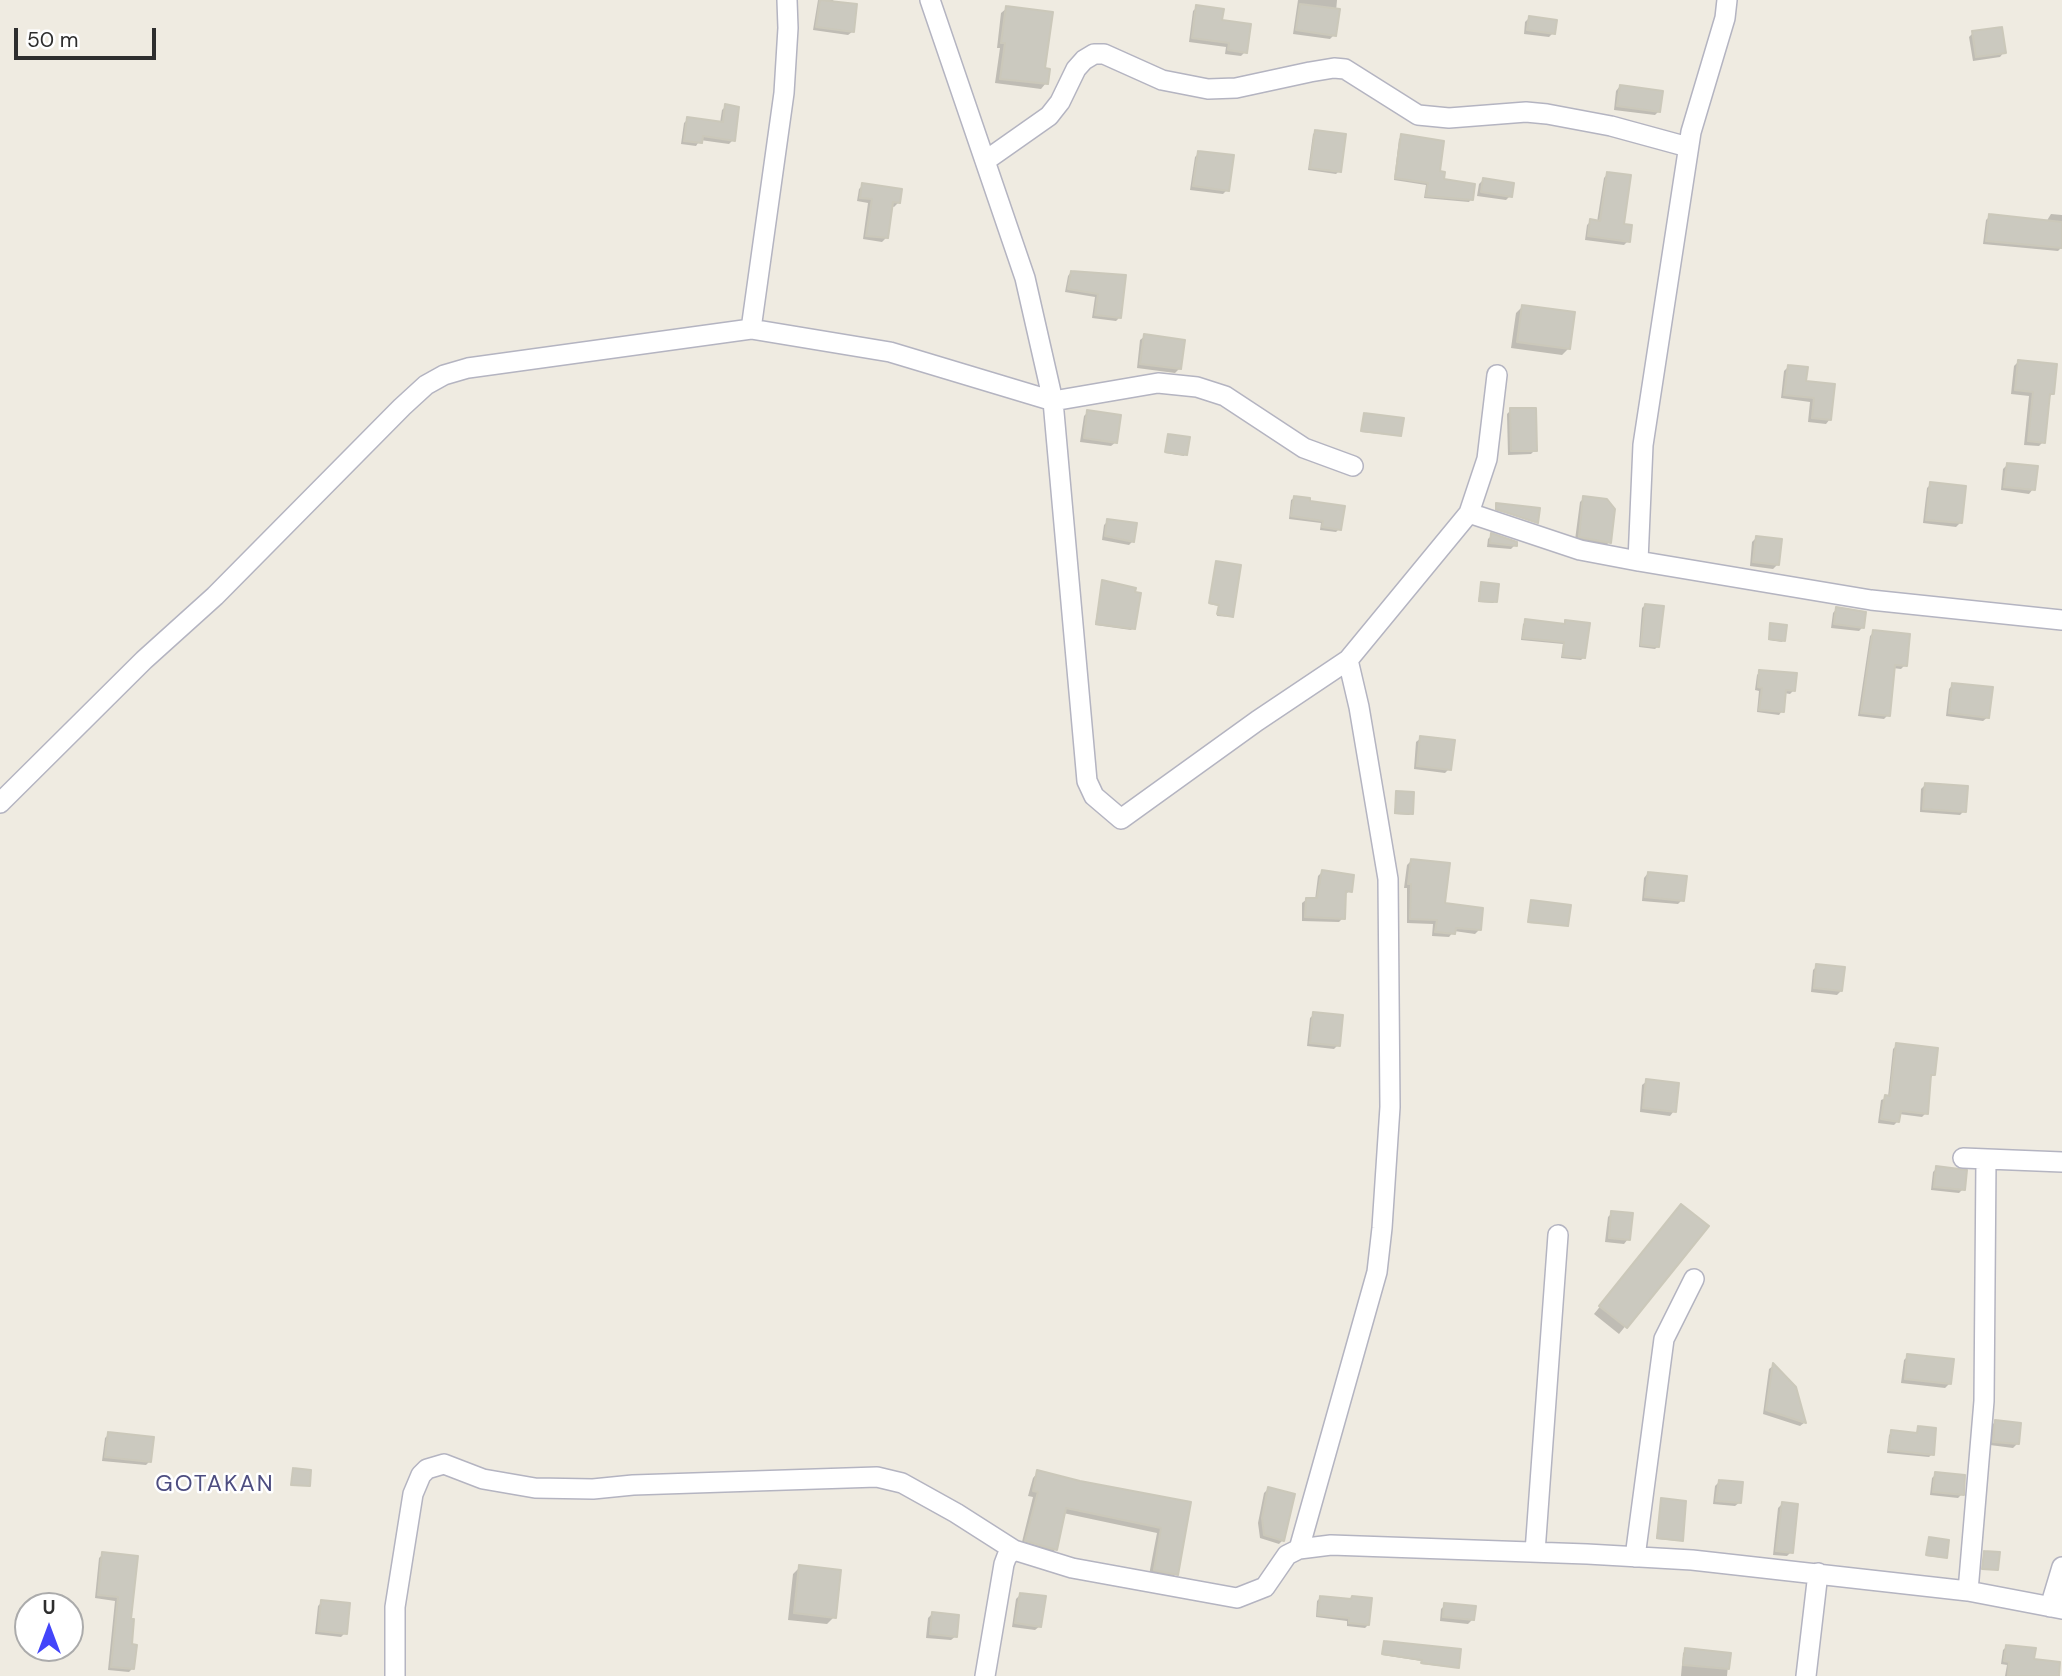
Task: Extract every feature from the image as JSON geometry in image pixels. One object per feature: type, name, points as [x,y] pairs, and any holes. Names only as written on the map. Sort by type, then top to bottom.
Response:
[{"type":"street","points":[[751,330],[784,93],[789,28],[787,0]]},
{"type":"street","points":[[930,0],[1026,278],[1053,401],[1087,781],[1094,796],[1121,819],[1256,721],[1348,660],[1469,513],[1487,459],[1497,375]]},
{"type":"street","points":[[1638,561],[1643,444],[1688,147],[1725,18],[1727,0]]},
{"type":"street","points":[[985,162],[1049,116],[1060,103],[1076,69],[1094,54],[1104,54],[1162,80],[1208,89],[1236,88],[1310,72],[1345,69],[1418,115],[1449,118],[1516,112],[1547,114],[1611,126],[1688,147]]},
{"type":"street","points":[[0,803],[144,660],[215,596],[402,407],[426,385],[444,375],[468,368],[751,330],[890,352],[1053,401],[1158,383],[1197,387],[1225,396],[1304,448],[1353,466]]},
{"type":"street","points":[[1469,513],[1580,550],[1638,561],[1871,600],[2062,620]]},
{"type":"street","points":[[1299,1549],[1377,1272],[1390,1107],[1388,879],[1359,707],[1348,660]]},
{"type":"street","points":[[1963,1158],[2062,1162]]},
{"type":"street","points":[[1968,1591],[1984,1401],[1986,1160]]},
{"type":"street","points":[[1535,1552],[1558,1235]]},
{"type":"street","points":[[1635,1557],[1664,1339],[1694,1279]]},
{"type":"street","points":[[394,1676],[395,1606],[413,1494],[421,1475],[437,1464],[444,1464],[483,1479],[535,1488],[593,1489],[633,1485],[877,1477],[902,1483],[1014,1550],[1072,1568],[1237,1598],[1265,1587],[1287,1555],[1299,1549],[1331,1545],[1635,1557],[1818,1573],[1968,1591],[2056,1608],[2062,1567]]},
{"type":"street","points":[[985,1676],[1004,1564],[1007,1556],[1014,1550]]},
{"type":"street","points":[[1806,1676],[1818,1573]]},
{"type":"building","points":[[820,0],[857,4],[854,32],[816,27]]},
{"type":"building","points":[[1300,4],[1340,9],[1336,36],[1296,30]]},
{"type":"building","points":[[1196,5],[1224,9],[1222,20],[1251,24],[1247,53],[1228,50],[1229,43],[1192,38]]},
{"type":"building","points":[[1006,6],[1053,12],[1045,68],[1050,69],[1048,84],[1000,79]]},
{"type":"building","points":[[1529,16],[1557,20],[1555,34],[1527,30]]},
{"type":"building","points":[[2002,27],[2006,53],[1976,57],[1972,31]]},
{"type":"building","points":[[1620,85],[1663,91],[1660,112],[1617,106]]},
{"type":"building","points":[[725,104],[739,107],[735,141],[703,136],[702,143],[684,141],[687,117],[723,122]]},
{"type":"building","points":[[1315,130],[1346,134],[1341,172],[1310,168]]},
{"type":"building","points":[[1401,134],[1444,141],[1440,171],[1445,172],[1444,179],[1475,184],[1473,200],[1426,196],[1428,183],[1395,178]]},
{"type":"building","points":[[1198,151],[1234,155],[1229,191],[1193,186]]},
{"type":"building","points":[[1607,172],[1631,175],[1624,224],[1632,225],[1630,242],[1588,236],[1590,219],[1600,221]]},
{"type":"building","points":[[1483,178],[1514,183],[1512,197],[1481,192]]},
{"type":"building","points":[[862,183],[902,189],[900,203],[893,202],[888,238],[866,236],[872,199],[860,198]]},
{"type":"building","points":[[1989,214],[2062,222],[2062,248],[1986,241]]},
{"type":"building","points":[[1071,271],[1126,275],[1121,318],[1095,315],[1098,294],[1068,289]]},
{"type":"building","points":[[1522,305],[1575,312],[1570,349],[1517,342]]},
{"type":"building","points":[[1144,334],[1185,340],[1181,369],[1140,364]]},
{"type":"building","points":[[2018,360],[2057,364],[2054,394],[2050,394],[2045,443],[2028,441],[2033,392],[2015,390]]},
{"type":"building","points":[[1788,365],[1808,367],[1806,381],[1835,384],[1831,420],[1812,418],[1814,398],[1784,395]]},
{"type":"building","points":[[1510,408],[1536,408],[1537,451],[1511,451]]},
{"type":"building","points":[[1087,410],[1121,415],[1117,443],[1084,438]]},
{"type":"building","points":[[1364,413],[1404,418],[1401,436],[1361,431]]},
{"type":"building","points":[[1168,434],[1190,437],[1187,455],[1165,452]]},
{"type":"building","points":[[2007,463],[2038,466],[2035,490],[2004,487]]},
{"type":"building","points":[[1930,482],[1966,486],[1962,523],[1926,520]]},
{"type":"building","points":[[1294,496],[1345,506],[1341,530],[1322,527],[1323,521],[1291,516]]},
{"type":"building","points":[[1583,496],[1607,499],[1615,509],[1611,543],[1579,537]]},
{"type":"building","points":[[1496,503],[1540,508],[1538,523],[1496,509]]},
{"type":"building","points":[[1107,519],[1137,523],[1134,542],[1105,536]]},
{"type":"building","points":[[1491,533],[1517,542],[1517,546],[1490,543]]},
{"type":"building","points":[[1756,536],[1782,539],[1779,565],[1753,562]]},
{"type":"building","points":[[1216,561],[1241,565],[1233,617],[1217,614],[1219,605],[1209,603]]},
{"type":"building","points":[[1102,580],[1136,588],[1135,592],[1141,593],[1135,629],[1096,624]]},
{"type":"building","points":[[1481,582],[1499,584],[1497,602],[1479,601]]},
{"type":"building","points":[[1645,604],[1664,606],[1659,647],[1641,645]]},
{"type":"building","points":[[1836,607],[1866,612],[1864,628],[1834,624]]},
{"type":"building","points":[[1525,619],[1565,624],[1565,620],[1590,623],[1585,658],[1563,656],[1564,642],[1523,638]]},
{"type":"building","points":[[1770,623],[1787,625],[1785,641],[1769,639]]},
{"type":"building","points":[[1873,630],[1910,634],[1907,666],[1895,665],[1890,716],[1861,713]]},
{"type":"building","points":[[1759,670],[1797,673],[1795,691],[1786,690],[1784,712],[1759,710],[1762,688],[1758,687]]},
{"type":"building","points":[[1952,683],[1993,687],[1989,718],[1949,713]]},
{"type":"building","points":[[1420,736],[1455,740],[1451,770],[1417,766]]},
{"type":"building","points":[[1925,783],[1968,786],[1966,812],[1923,809]]},
{"type":"building","points":[[1396,791],[1414,792],[1413,814],[1395,813]]},
{"type":"building","points":[[1411,859],[1450,863],[1445,903],[1483,908],[1481,930],[1456,928],[1455,934],[1435,932],[1437,920],[1410,919],[1411,884],[1408,884]]},
{"type":"building","points":[[1322,870],[1354,875],[1352,892],[1346,891],[1345,919],[1305,917],[1306,898],[1317,898]]},
{"type":"building","points":[[1648,872],[1687,876],[1684,901],[1645,897]]},
{"type":"building","points":[[1531,900],[1571,905],[1568,926],[1528,922]]},
{"type":"building","points":[[1816,964],[1845,967],[1842,991],[1814,988]]},
{"type":"building","points":[[1313,1012],[1343,1015],[1340,1046],[1310,1043]]},
{"type":"building","points":[[1896,1043],[1938,1048],[1935,1075],[1931,1075],[1928,1114],[1901,1111],[1899,1122],[1881,1119],[1885,1095],[1890,1096]]},
{"type":"building","points":[[1646,1079],[1679,1083],[1676,1112],[1643,1108]]},
{"type":"building","points":[[1936,1166],[1967,1170],[1965,1190],[1934,1187]]},
{"type":"building","points":[[1681,1204],[1709,1226],[1627,1328],[1599,1306]]},
{"type":"building","points":[[1611,1211],[1633,1213],[1630,1240],[1609,1238]]},
{"type":"building","points":[[1907,1354],[1954,1359],[1951,1384],[1905,1379]]},
{"type":"building","points":[[1773,1363],[1796,1387],[1806,1423],[1766,1410]]},
{"type":"building","points":[[1995,1420],[2021,1423],[2019,1444],[1993,1442]]},
{"type":"building","points":[[1918,1426],[1936,1428],[1934,1455],[1889,1450],[1891,1430],[1917,1433]]},
{"type":"building","points":[[108,1432],[154,1437],[151,1462],[105,1457]]},
{"type":"building","points":[[293,1468],[311,1470],[310,1486],[291,1485]]},
{"type":"building","points":[[1037,1470],[1191,1502],[1178,1575],[1154,1570],[1161,1528],[1066,1508],[1057,1550],[1025,1541],[1038,1492],[1033,1491]]},
{"type":"building","points":[[1935,1472],[1965,1475],[1964,1495],[1933,1492]]},
{"type":"building","points":[[1719,1480],[1743,1482],[1741,1503],[1716,1501]]},
{"type":"building","points":[[1268,1487],[1295,1494],[1284,1541],[1264,1535],[1262,1518]]},
{"type":"building","points":[[1661,1498],[1686,1501],[1683,1541],[1657,1538]]},
{"type":"building","points":[[1782,1502],[1798,1504],[1793,1553],[1776,1551]]},
{"type":"building","points":[[1929,1537],[1949,1540],[1947,1558],[1926,1555]]},
{"type":"building","points":[[1984,1551],[2000,1552],[1998,1570],[1982,1569]]},
{"type":"building","points":[[102,1552],[138,1556],[131,1619],[134,1619],[132,1644],[137,1645],[134,1669],[111,1667],[118,1597],[98,1595]]},
{"type":"building","points":[[799,1565],[841,1570],[836,1618],[794,1613]]},
{"type":"building","points":[[1020,1593],[1046,1596],[1041,1627],[1015,1623]]},
{"type":"building","points":[[1320,1596],[1372,1598],[1369,1625],[1349,1623],[1349,1618],[1318,1615]]},
{"type":"building","points":[[321,1600],[350,1603],[347,1634],[318,1631]]},
{"type":"building","points":[[1444,1603],[1476,1606],[1474,1620],[1443,1617]]},
{"type":"building","points":[[932,1612],[959,1615],[957,1637],[930,1634]]},
{"type":"building","points":[[1384,1641],[1461,1649],[1459,1668],[1382,1654]]},
{"type":"building","points":[[2006,1645],[2036,1648],[2034,1659],[2060,1662],[2059,1676],[2008,1676],[2009,1662],[2004,1661]]},
{"type":"building","points":[[1685,1648],[1731,1653],[1729,1669],[1683,1665]]},
{"type":"district","name":"GOTAKAN","points":[[215,1485]]}]
